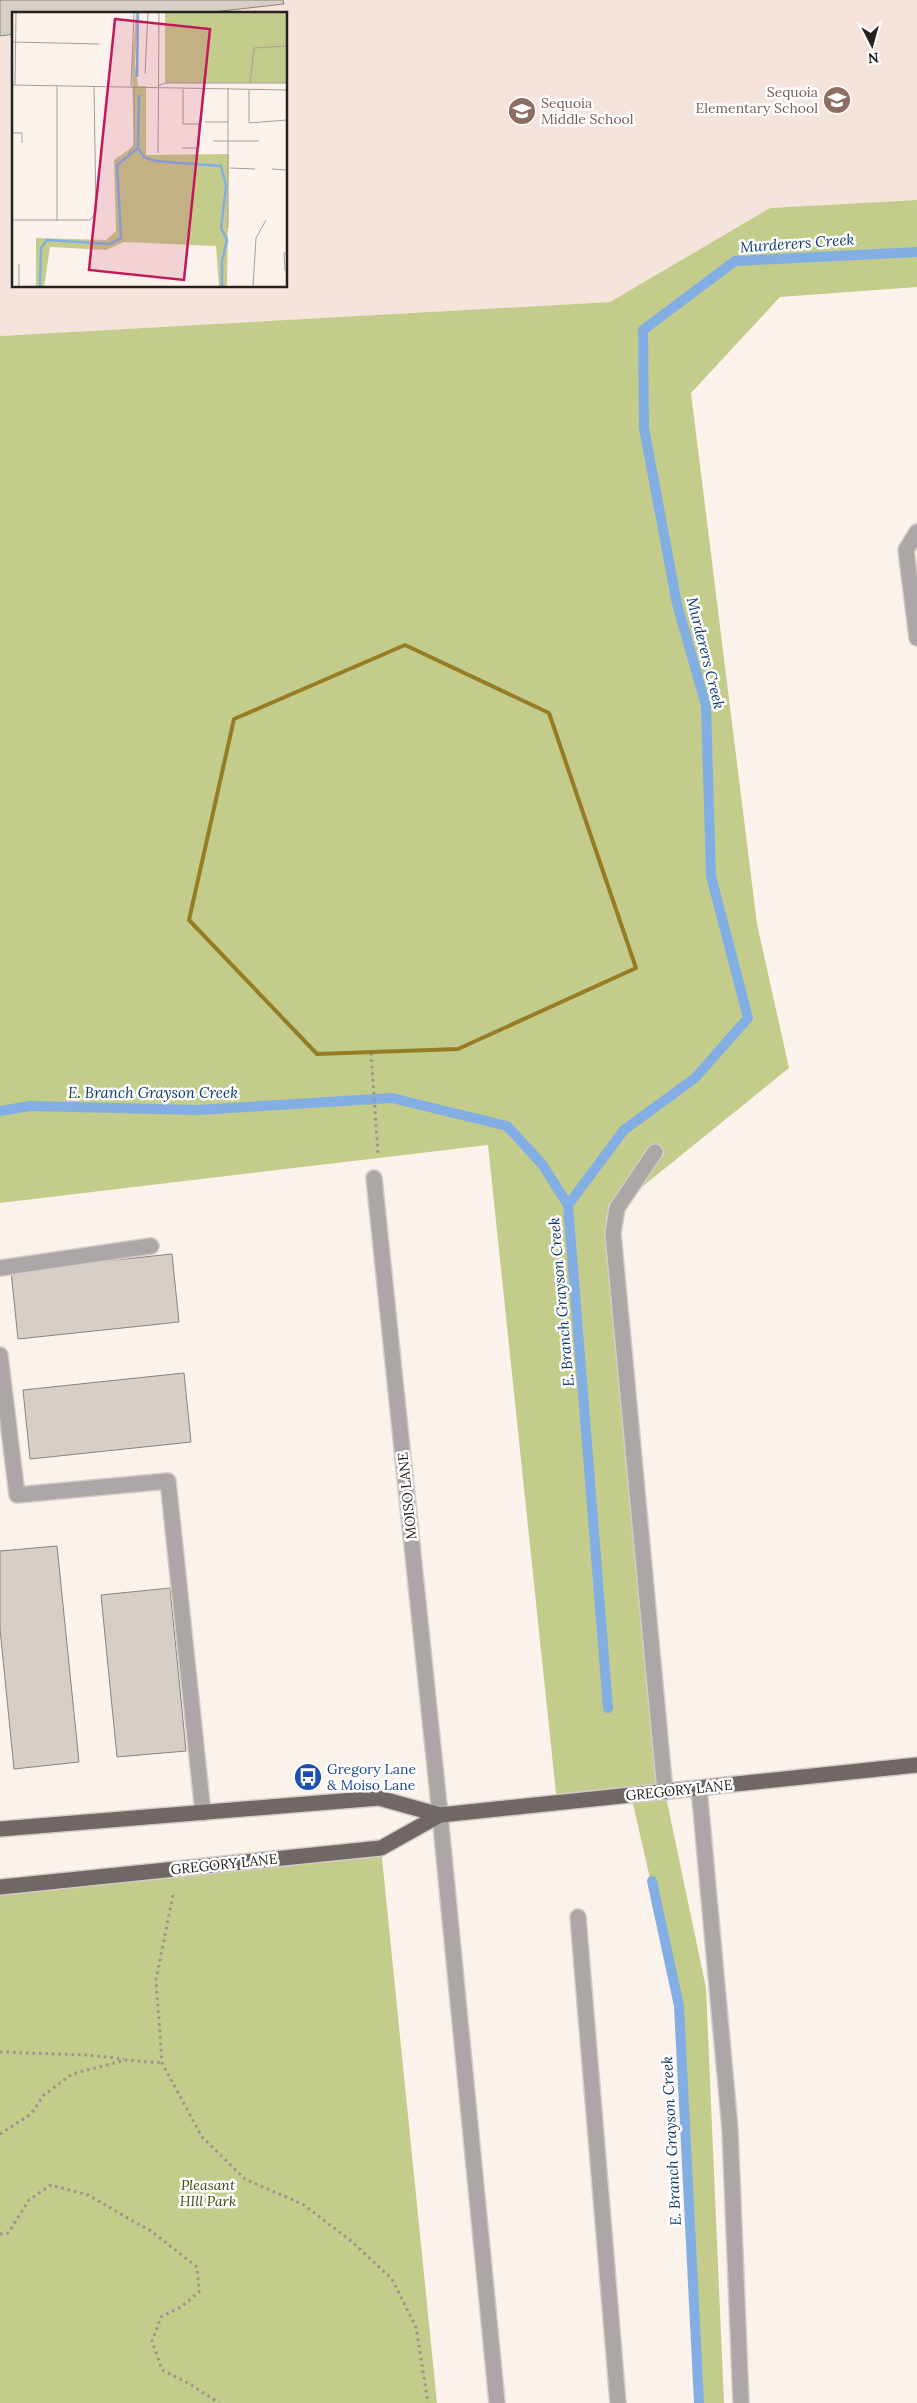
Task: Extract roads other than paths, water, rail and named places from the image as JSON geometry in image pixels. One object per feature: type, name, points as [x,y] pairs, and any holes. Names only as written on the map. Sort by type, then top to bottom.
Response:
[{"type":"main road","name":"GREGORY LANE","points":[[0,1829],[379,1798],[440,1815],[917,1766]]},
{"type":"main road","name":"GREGORY LANE","points":[[0,1887],[381,1848],[440,1815]]},
{"type":"street","points":[[917,532],[906,550],[917,638]]},
{"type":"street","points":[[655,1152],[616,1208],[613,1233],[665,1792]]},
{"type":"street","name":"MOISO LANE","points":[[374,1178],[440,1815],[497,2403]]},
{"type":"street","points":[[0,1268],[151,1246]]},
{"type":"street","points":[[0,1355],[17,1495],[168,1480],[203,1813]]},
{"type":"street","points":[[699,1788],[730,2129],[740,2403]]},
{"type":"street","points":[[578,1917],[618,2403]]},
{"type":"waterway","name":"Murderers Creek","points":[[568,1205],[624,1130],[695,1078],[748,1018],[711,876],[706,706],[677,604],[644,428],[643,330],[735,261],[917,252]]},
{"type":"waterway","name":"E. Branch Grayson Creek","points":[[0,1111],[30,1106],[198,1110],[392,1098],[507,1126],[542,1164],[568,1205],[608,1708]]},
{"type":"waterway","name":"E. Branch Grayson Creek","points":[[652,1881],[679,2006],[699,2403]]},
{"type":"place","name":"Sequoia Elementary School","points":[[837,100]]},
{"type":"place","name":"Sequoia Middle School","points":[[522,111]]},
{"type":"place","name":"Gregory Lane & Moiso Lane","points":[[308,1777]]},
{"type":"park label","name":"Pleasant HIll Park","points":[[208,2194]]}]
